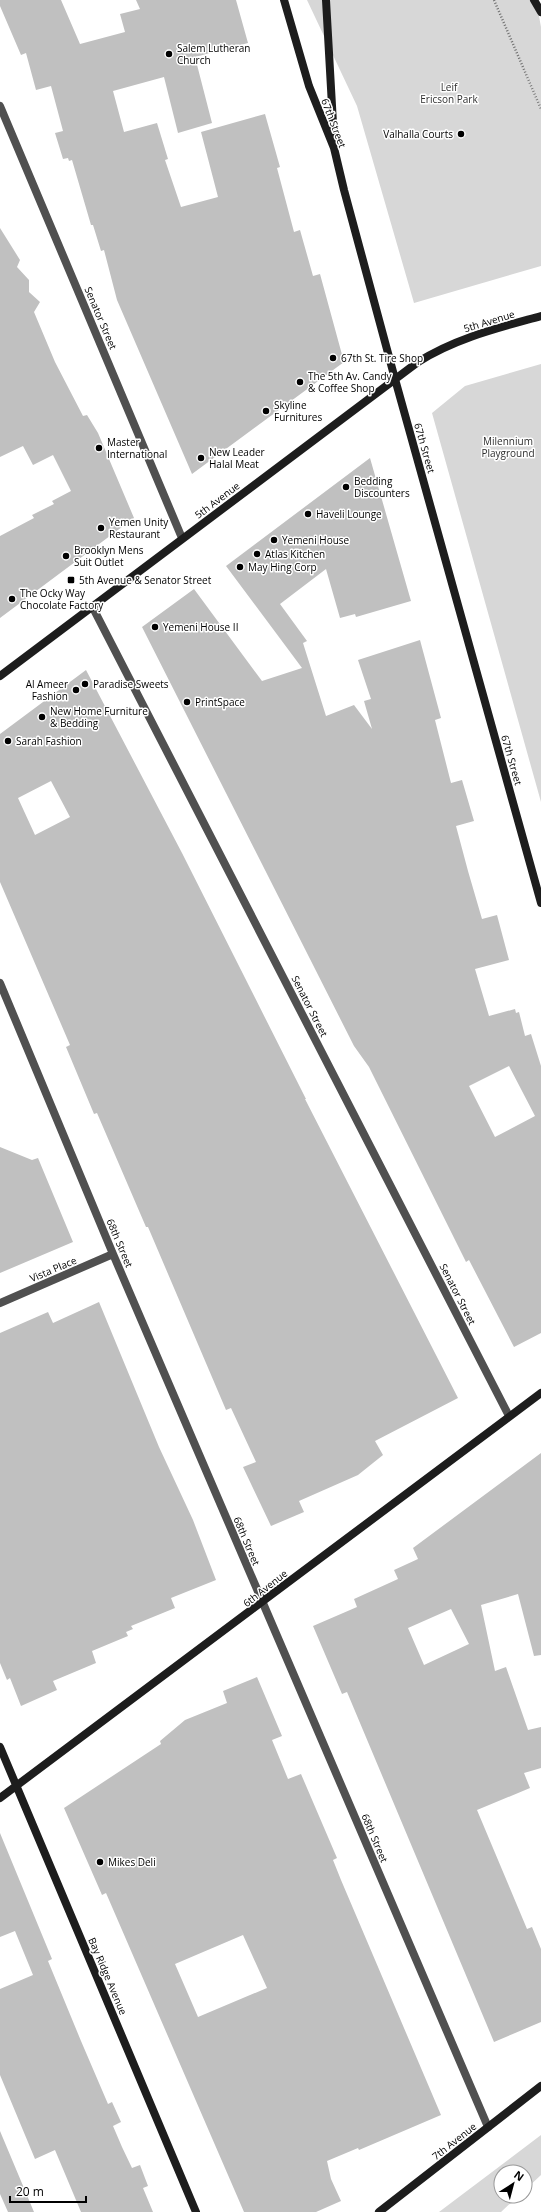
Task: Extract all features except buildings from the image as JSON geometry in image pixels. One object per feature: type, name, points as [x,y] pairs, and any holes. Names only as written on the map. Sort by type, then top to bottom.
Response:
[{"type":"street","name":"67th Street","points":[[284,0],[309,86],[334,148],[395,379],[541,903]]},
{"type":"street","points":[[326,0],[334,148]]},
{"type":"street","points":[[534,0],[541,12]]},
{"type":"street","name":"Senator Street","points":[[0,106],[182,538]]},
{"type":"street","name":"5th Avenue","points":[[0,676],[182,538],[436,350],[463,338],[541,316]]},
{"type":"street","name":"Senator Street","points":[[92,606],[509,1416]]},
{"type":"street","name":"68th Street","points":[[0,983],[113,1254],[488,2127]]},
{"type":"street","name":"Vista Place","points":[[0,1303],[113,1254]]},
{"type":"street","name":"6th Avenue","points":[[0,1798],[541,1393]]},
{"type":"street","name":"Bay Ridge Avenue","points":[[0,1747],[196,2212]]},
{"type":"street","name":"7th Avenue","points":[[379,2212],[541,2086]]},
{"type":"path","points":[[494,0],[541,109]]},
{"type":"green space","name":"Leif Ericson Park","points":[[307,0],[536,0],[541,27],[541,266],[414,303],[357,106]]},
{"type":"green space","name":"Milennium Playground","points":[[541,364],[541,802],[432,413],[465,386]]},
{"type":"green space","points":[[541,2135],[541,2175],[533,2182],[533,2164],[503,2164]]},
{"type":"green space","points":[[493,2171],[493,2204],[510,2204],[501,2212],[439,2212]]},
{"type":"place","name":"Salem Lutheran Church","points":[[169,54]]},
{"type":"place","name":"Valhalla Courts","points":[[461,134]]},
{"type":"place","name":"67th St. Tire Shop","points":[[333,358]]},
{"type":"place","name":"The 5th Av. Candy & Coffee Shop","points":[[300,382]]},
{"type":"place","name":"Skyline Furnitures","points":[[266,411]]},
{"type":"place","name":"Master International","points":[[99,448]]},
{"type":"place","name":"New Leader Halal Meat","points":[[201,458]]},
{"type":"place","name":"Bedding Discounters","points":[[346,487]]},
{"type":"place","name":"Haveli Lounge","points":[[308,514]]},
{"type":"place","name":"Yemen Unity Restaurant","points":[[101,528]]},
{"type":"place","name":"Yemeni House","points":[[274,540]]},
{"type":"place","name":"Atlas Kitchen","points":[[257,554]]},
{"type":"place","name":"Brooklyn Mens Suit Outlet","points":[[66,556]]},
{"type":"place","name":"May Hing Corp","points":[[240,567]]},
{"type":"place","name":"5th Avenue & Senator Street","points":[[71,580]]},
{"type":"place","name":"The Ocky Way Chocolate Factory","points":[[12,599]]},
{"type":"place","name":"Yemeni House II","points":[[155,627]]},
{"type":"place","name":"Paradise Sweets","points":[[85,684]]},
{"type":"place","name":"Al Ameer Fashion","points":[[76,690]]},
{"type":"place","name":"PrintSpace","points":[[187,702]]},
{"type":"place","name":"New Home Furniture & Bedding","points":[[42,717]]},
{"type":"place","name":"Sarah Fashion","points":[[8,741]]},
{"type":"place","name":"Mikes Deli","points":[[100,1862]]}]
